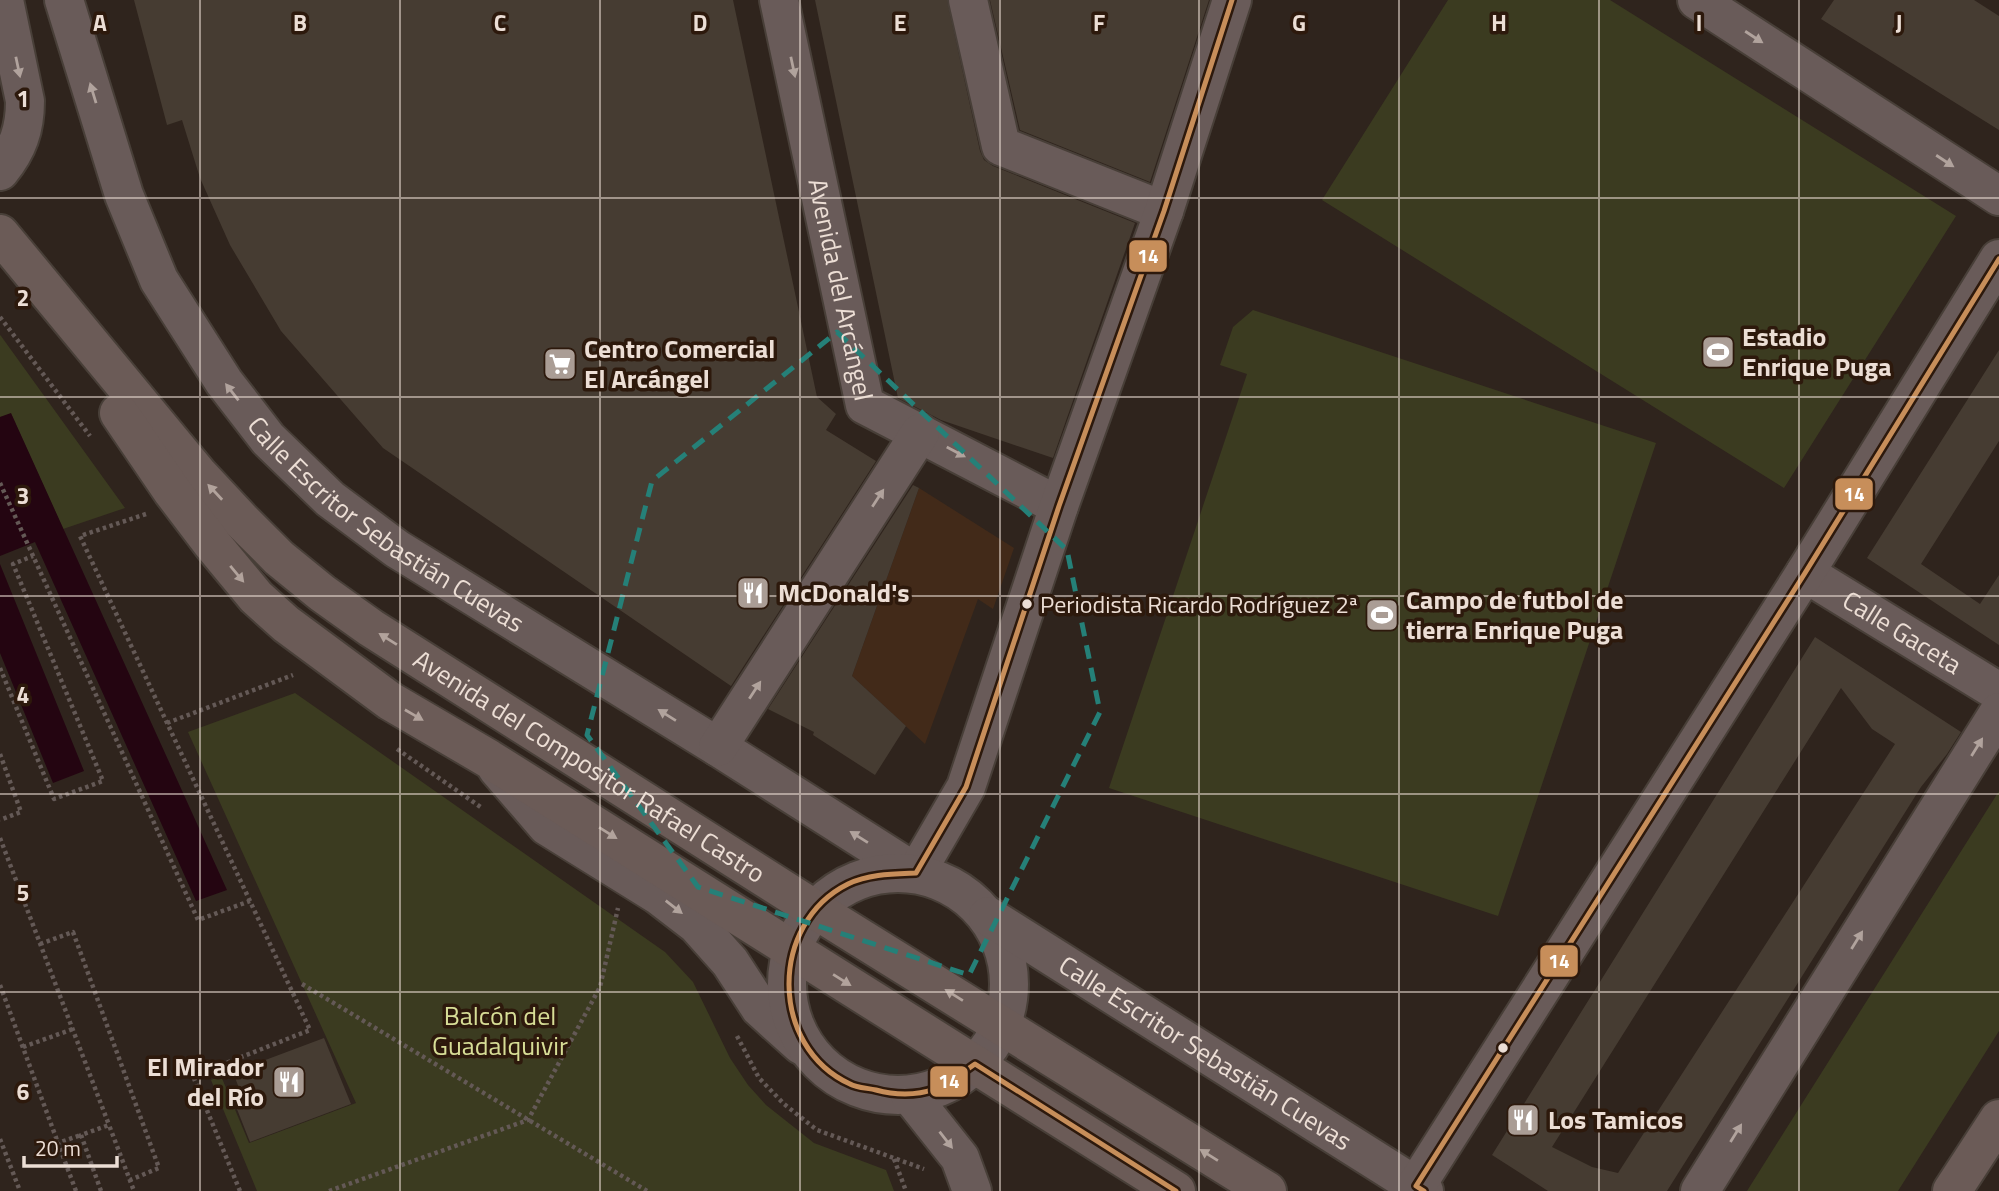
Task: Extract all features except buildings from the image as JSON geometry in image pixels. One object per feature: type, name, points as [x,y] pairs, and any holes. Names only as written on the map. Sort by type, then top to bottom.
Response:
[{"type":"main road","name":"Avenida del Compositor Rafael Castro","points":[[0,236],[172,491],[256,597],[286,624],[390,701],[489,758],[1176,1191]]},
{"type":"main road","name":"Avenida del Compositor Rafael Castro","points":[[0,236],[199,475],[279,558],[321,593],[371,628],[814,909],[1267,1191]]},
{"type":"main road","points":[[1952,1191],[1999,1121]]},
{"type":"main road","points":[[1981,1191],[1999,1121]]},
{"type":"street","points":[[0,172],[22,136],[25,117],[25,101],[4,0]]},
{"type":"street","name":"Calle Escritor Sebastián Cuevas","points":[[64,0],[124,195],[159,280],[224,382],[268,439],[330,499],[397,549],[916,873]]},
{"type":"street","name":"Avenida del Arcángel","points":[[779,0],[866,405],[1059,506]]},
{"type":"street","points":[[968,0],[1001,146],[1164,211]]},
{"type":"street","points":[[916,873],[966,787],[1059,506],[1164,211],[1232,0]]},
{"type":"street","points":[[1697,0],[1999,196]]},
{"type":"street","points":[[1420,1188],[1999,258]]},
{"type":"street","points":[[718,747],[920,433]]},
{"type":"street","name":"Calle Gaceta","points":[[1805,573],[1999,691]]},
{"type":"street","points":[[1700,1191],[1999,712]]},
{"type":"street","name":"Avenida del Compositor Rafael Castro","points":[[489,758],[547,826],[658,895],[696,925],[730,962],[761,1008],[838,1078],[872,1093],[910,1095],[940,1087],[975,1064],[988,1050],[1003,1025]]},
{"type":"street","points":[[810,1053],[792,1020],[786,995],[796,937],[814,909],[844,886],[879,874],[916,873],[943,881],[967,896],[986,915],[1004,948],[1010,985],[1003,1025]]},
{"type":"street","name":"Calle Escritor Sebastián Cuevas","points":[[986,915],[1420,1188]]},
{"type":"street","points":[[910,1095],[960,1158],[972,1191]]},
{"type":"path","points":[[0,483],[198,920],[250,901]]},
{"type":"path","points":[[148,513],[80,536],[310,1030],[193,1076],[240,1191]]},
{"type":"path","points":[[0,668],[54,799],[103,780],[13,564],[33,555]]},
{"type":"path","points":[[167,723],[293,675]]},
{"type":"path","points":[[0,754],[21,812],[0,820]]},
{"type":"path","points":[[0,838],[134,1191]]},
{"type":"path","points":[[329,1191],[528,1120],[600,987],[619,900]]},
{"type":"path","points":[[40,944],[73,932],[159,1168],[130,1180]]},
{"type":"path","points":[[302,984],[647,1191]]},
{"type":"path","points":[[0,985],[76,1191]]},
{"type":"path","points":[[23,1047],[73,1029]]},
{"type":"path","points":[[58,1143],[109,1125]]},
{"type":"path","points":[[81,1135],[101,1191]]},
{"type":"path","points":[[0,1139],[20,1191]]},
{"type":"path","points":[[894,1158],[906,1191]]},
{"type":"highlighted area","points":[[837,332],[1067,550],[1100,712],[969,975],[698,887],[587,735],[652,481]]},
{"type":"shaded area","points":[[11,413],[227,890],[196,901],[35,542],[0,556],[0,417]]},
{"type":"shaded area","points":[[919,488],[1014,548],[993,609],[978,599],[925,744],[852,676]]},
{"type":"shaded area","points":[[0,564],[84,771],[53,783],[0,653]]},
{"type":"green space","name":"Estadio Enrique Puga","points":[[1448,0],[1610,0],[1956,216],[1784,488],[1322,200]]},
{"type":"green space","name":"Campo de futbol de tierra Enrique Puga","points":[[1253,310],[1656,443],[1498,916],[1109,788],[1247,374],[1220,365],[1233,327]]},
{"type":"green space","points":[[0,335],[125,508],[63,529],[11,414],[0,417]]},
{"type":"green space","name":"Balcón del Guadalquivir","points":[[295,693],[665,952],[693,982],[730,1058],[748,1085],[766,1105],[814,1143],[886,1170],[894,1191],[257,1191],[211,1080],[221,1076],[249,1143],[356,1103],[188,732]]},
{"type":"green space","points":[[1999,791],[1999,1031],[1898,1191],[1747,1191]]},
{"type":"transit line","name":"14","points":[[1176,1191],[975,1064],[945,1084],[920,1093],[890,1093],[850,1084],[823,1066],[804,1043],[793,1015],[789,985],[793,955],[804,926],[822,902],[848,884],[864,878],[916,873],[966,787],[1059,506],[1164,211],[1232,0]]},
{"type":"transit line","name":"14","points":[[1424,1191],[1416,1186],[1805,573],[1999,259]]},
{"type":"place","name":"Estadio Enrique Puga","points":[[1718,352]]},
{"type":"place","name":"Centro Comercial El Arcángel","points":[[560,364]]},
{"type":"place","name":"McDonald's","points":[[753,593]]},
{"type":"place","name":"Periodista Ricardo Rodríguez 2ª","points":[[1027,604]]},
{"type":"place","name":"Campo de futbol de tierra Enrique Puga","points":[[1382,615]]},
{"type":"place","name":"El Mirador del Río","points":[[289,1082]]},
{"type":"place","name":"Los Tamicos","points":[[1523,1120]]}]
